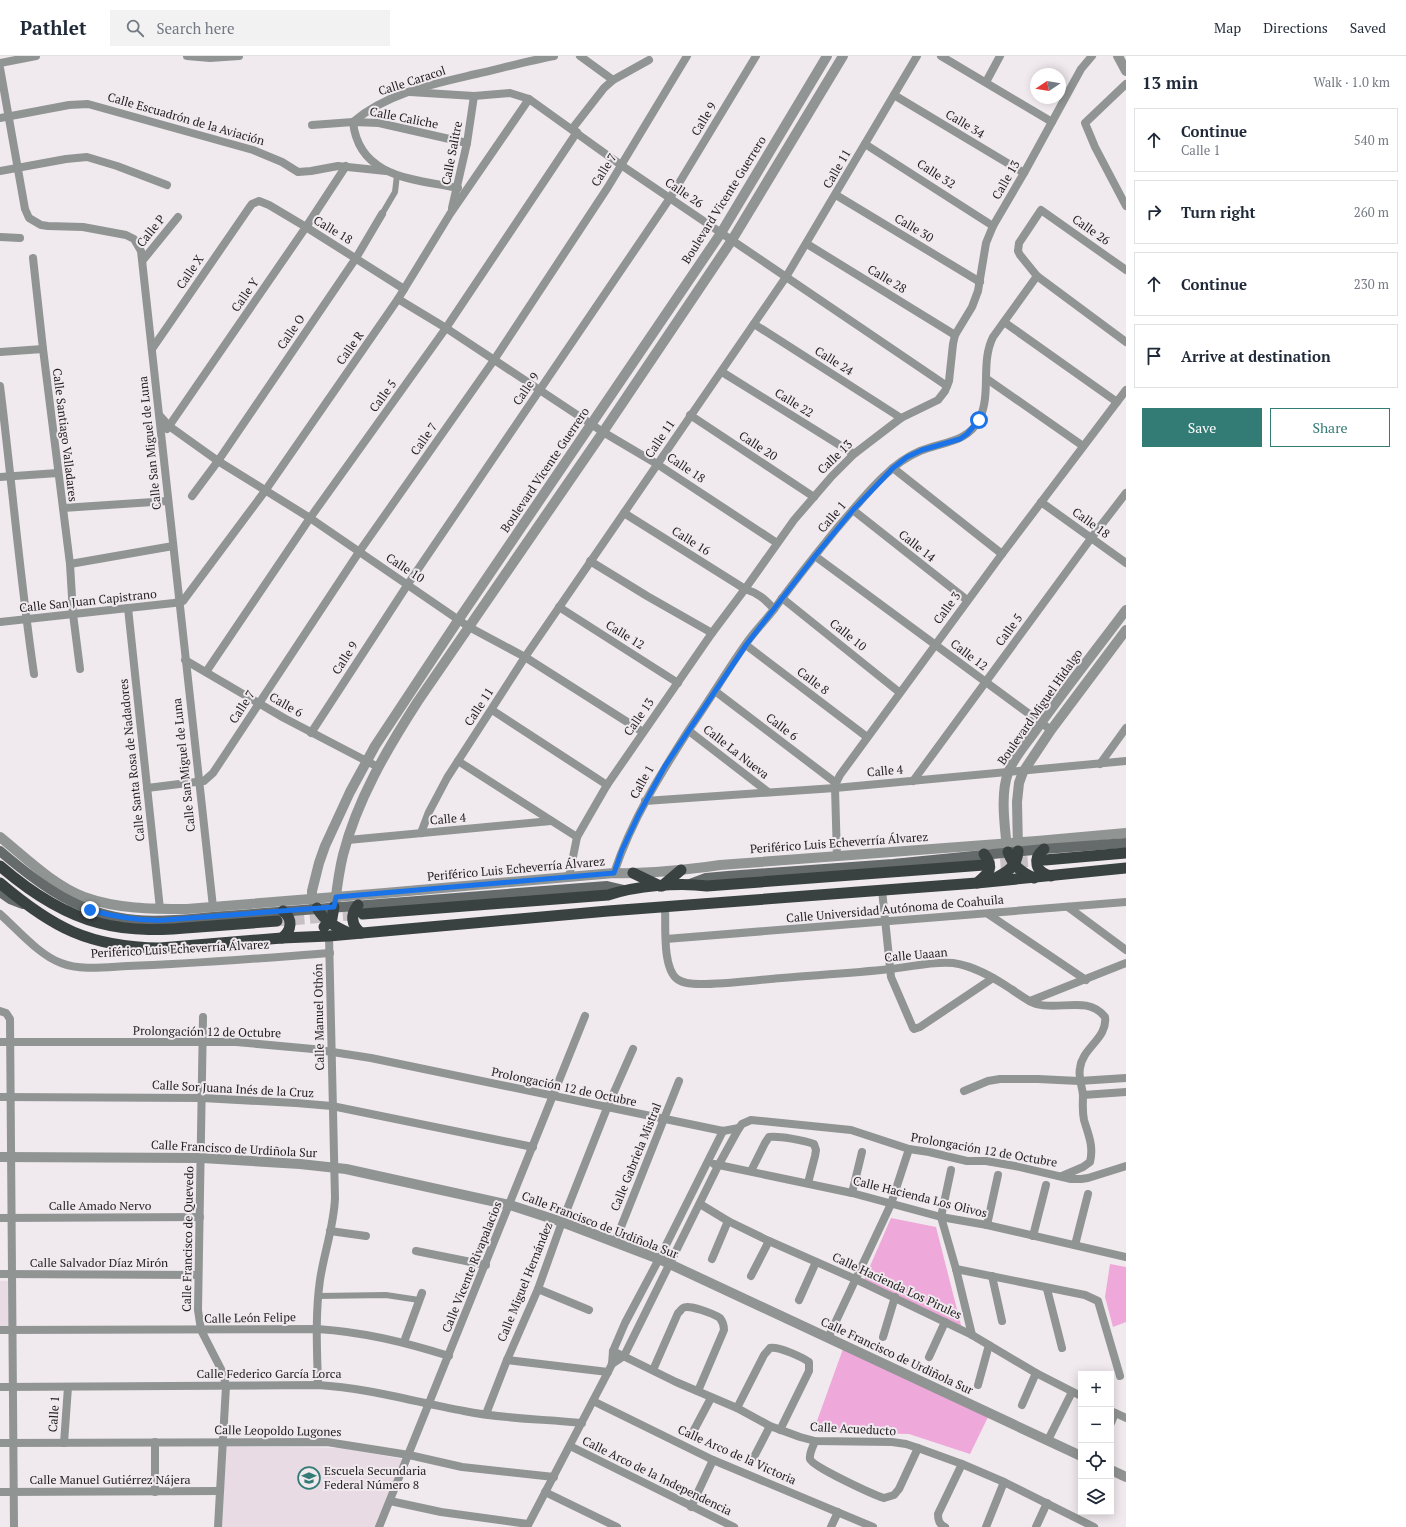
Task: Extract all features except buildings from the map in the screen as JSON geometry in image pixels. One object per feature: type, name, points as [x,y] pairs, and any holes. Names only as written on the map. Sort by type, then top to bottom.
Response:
[{"type":"highway","points":[[1013,847],[1014,865],[1025,874],[1035,878]]},
{"type":"highway","points":[[1051,876],[1045,875],[1040,871],[1037,865],[1039,853],[1126,853]]},
{"type":"highway","points":[[981,883],[989,871],[990,866],[989,860],[984,860]]},
{"type":"highway","name":"Periférico Luis Echeverría Álvarez","points":[[360,910],[608,895],[624,890],[661,886],[690,884],[708,886],[984,860]]},
{"type":"highway","points":[[981,883],[1005,873],[1014,865]]},
{"type":"highway","name":"Periférico Luis Echeverría Álvarez","points":[[0,866],[20,883],[47,901],[79,916],[114,927],[166,930],[280,916]]},
{"type":"highway","name":"Periférico Luis Echeverría Álvarez","points":[[0,882],[27,906],[71,931],[104,943],[122,946],[160,948],[309,936],[329,936],[666,907],[981,883],[1126,868]]},
{"type":"highway","points":[[633,873],[661,886],[681,870]]},
{"type":"highway","points":[[309,936],[322,929],[329,922],[334,913],[335,902]]},
{"type":"highway","points":[[314,904],[320,914],[329,922],[349,934]]},
{"type":"highway","points":[[360,910],[352,914],[352,920],[354,925],[361,933]]},
{"type":"highway","points":[[280,916],[289,918],[290,927],[286,935],[282,938]]},
{"type":"main road","name":"Periférico Luis Echeverría Álvarez","points":[[984,860],[1013,847],[1045,854],[1126,843]]},
{"type":"main road","name":"Periférico Luis Echeverría Álvarez","points":[[0,851],[30,876],[59,895],[90,910],[123,918],[136,920],[164,920],[280,916],[314,904],[335,902],[360,910]]},
{"type":"main road","name":"Periférico Luis Echeverría Álvarez","points":[[0,892],[10,899],[27,906]]},
{"type":"street","points":[[0,63],[36,56]]},
{"type":"street","points":[[186,56],[210,58],[239,56]]},
{"type":"street","name":"Calle Caracol","points":[[354,122],[372,107],[410,92],[443,82],[554,56]]},
{"type":"street","points":[[580,56],[613,80]]},
{"type":"street","name":"Calle 7","points":[[147,788],[204,781],[210,777],[359,552],[494,360],[621,165],[687,56]]},
{"type":"street","name":"Calle 9","points":[[311,733],[408,584],[670,198],[756,56]]},
{"type":"street","name":"Boulevard Vicente Guerrero","points":[[314,904],[315,878],[325,846],[375,746],[459,619],[721,233],[827,56]]},
{"type":"street","points":[[335,902],[340,870],[356,817],[378,767],[390,745],[418,701],[603,432],[732,240],[843,56]]},
{"type":"street","name":"Calle 11","points":[[421,833],[438,795],[458,761],[525,657],[786,277],[807,244],[917,56]]},
{"type":"street","points":[[941,56],[1052,122]]},
{"type":"street","points":[[986,82],[1000,56]]},
{"type":"street","name":"Calle 13","points":[[568,877],[577,837],[607,785],[712,633],[777,543],[814,497],[854,454],[901,418],[938,400],[945,391],[955,334],[976,299],[980,282],[983,252],[993,226],[1024,174],[1081,69],[1092,56]]},
{"type":"street","name":"Calle 5","points":[[206,672],[310,518],[446,328],[597,96],[613,80],[650,60]]},
{"type":"street","name":"Calle San Miguel de Luna","points":[[0,68],[10,117],[25,209],[29,218],[34,222],[48,226],[83,227],[117,232],[126,235],[134,239],[143,260],[212,906]]},
{"type":"street","points":[[1126,84],[1085,123],[1095,147],[1126,206]]},
{"type":"street","name":"Calle 26","points":[[410,92],[474,96],[510,93],[529,99],[621,165],[947,386]]},
{"type":"street","name":"Calle 34","points":[[894,95],[1024,174]]},
{"type":"street","name":"Calle Salitre","points":[[450,214],[458,188],[474,96]]},
{"type":"street","name":"Calle R","points":[[179,603],[186,598],[265,491],[398,299],[450,214],[529,99]]},
{"type":"street","name":"Calle Escuadrón de la Aviación","points":[[0,118],[69,105],[88,104],[254,150],[282,162],[298,172],[338,166],[386,171]]},
{"type":"street","points":[[354,122],[355,132],[361,148],[368,157],[386,171],[397,175],[458,188]]},
{"type":"street","name":"Calle Caliche","points":[[312,125],[354,122],[378,123],[467,143]]},
{"type":"street","name":"Calle 32","points":[[865,144],[993,226]]},
{"type":"street","points":[[0,171],[66,159],[88,157],[117,166],[167,185]]},
{"type":"street","name":"Calle Y","points":[[162,436],[306,228],[346,166]]},
{"type":"street","name":"Calle O","points":[[192,496],[356,258],[395,192],[397,175]]},
{"type":"street","name":"Calle 30","points":[[836,195],[980,282]]},
{"type":"street","name":"Calle 18","points":[[249,208],[255,202],[263,202],[404,289]]},
{"type":"street","name":"Calle X","points":[[152,349],[249,208]]},
{"type":"street","name":"Calle 26","points":[[1037,276],[1020,256],[1018,247],[1041,210],[1126,270]]},
{"type":"street","name":"Calle P","points":[[143,260],[178,216]]},
{"type":"street","points":[[0,238],[20,238]]},
{"type":"street","name":"Calle 28","points":[[807,244],[955,334]]},
{"type":"street","name":"Calle Santiago Valladares","points":[[33,258],[42,349],[70,564],[73,614],[80,669]]},
{"type":"street","points":[[1037,276],[1126,342]]},
{"type":"street","name":"Calle 1","points":[[614,873],[622,850],[645,801],[665,766],[746,645],[815,556],[853,510],[893,468],[907,457],[922,450],[960,439],[967,434],[979,420],[982,411],[987,379],[987,350],[993,337],[1037,276]]},
{"type":"street","name":"Calle 18","points":[[398,299],[446,328],[591,425],[658,464],[777,543]]},
{"type":"street","points":[[1004,322],[1117,402]]},
{"type":"street","name":"Calle 24","points":[[754,324],[901,418]]},
{"type":"street","points":[[0,352],[42,349]]},
{"type":"street","name":"Calle 22","points":[[722,372],[854,454]]},
{"type":"street","points":[[987,379],[1083,446]]},
{"type":"street","points":[[0,386],[12,476],[26,620],[34,674]]},
{"type":"street","name":"Calle 3","points":[[835,785],[867,737],[967,600],[1126,390]]},
{"type":"street","name":"Calle 20","points":[[690,415],[814,497]]},
{"type":"street","name":"Calle 10","points":[[160,416],[169,426],[218,460],[310,518],[469,626],[525,657],[643,732]]},
{"type":"street","points":[[893,468],[1002,554]]},
{"type":"street","points":[[0,477],[58,473]]},
{"type":"street","name":"Calle 5","points":[[913,781],[1126,493]]},
{"type":"street","points":[[63,508],[168,501]]},
{"type":"street","name":"Calle 18","points":[[1041,502],[1126,563]]},
{"type":"street","name":"Calle 14","points":[[853,510],[967,600]]},
{"type":"street","name":"Calle 16","points":[[624,513],[745,589],[756,593],[766,600],[774,609]]},
{"type":"street","points":[[70,564],[173,546]]},
{"type":"street","name":"Calle 12","points":[[815,556],[1051,730]]},
{"type":"street","points":[[590,561],[712,633]]},
{"type":"street","name":"Calle 10","points":[[782,598],[900,692]]},
{"type":"street","name":"Calle San Juan Capistrano","points":[[0,622],[179,603]]},
{"type":"street","name":"Calle 12","points":[[559,607],[678,683]]},
{"type":"street","name":"Calle Santa Rosa de Nadadores","points":[[128,608],[160,909]]},
{"type":"street","name":"Boulevard Miguel Hidalgo","points":[[1013,847],[1004,799],[1008,773],[1041,723],[1126,610]]},
{"type":"street","name":"Boulevard Miguel Hidalgo","points":[[1013,847],[1019,783],[1023,772],[1051,730],[1126,630]]},
{"type":"street","name":"Calle 8","points":[[746,645],[867,737]]},
{"type":"street","name":"Calle 6","points":[[185,660],[311,733],[378,767]]},
{"type":"street","name":"Calle 6","points":[[715,691],[835,785]]},
{"type":"street","points":[[492,710],[607,785]]},
{"type":"street","points":[[1100,764],[1126,728]]},
{"type":"street","name":"Calle La Nueva","points":[[689,731],[768,792]]},
{"type":"street","points":[[458,761],[577,837]]},
{"type":"street","name":"Calle 4","points":[[645,801],[768,792],[835,785],[913,781],[1126,762]]},
{"type":"street","points":[[835,785],[837,857]]},
{"type":"street","name":"Calle 4","points":[[348,840],[551,821]]},
{"type":"street","name":"Periférico Luis Echeverría Álvarez","points":[[335,902],[568,877],[681,870],[720,865],[837,857],[1013,847],[1126,833]]},
{"type":"street","name":"Periférico Luis Echeverría Álvarez","points":[[0,837],[53,879],[78,894],[99,902],[137,908],[160,909],[212,906],[314,904]]},
{"type":"street","points":[[882,890],[890,969],[896,992],[914,1029],[920,1027],[993,978]]},
{"type":"street","name":"Calle Universidad Autónoma de Coahuila","points":[[666,939],[1126,902]]},
{"type":"street","name":"Calle Uaaan","points":[[666,907],[668,964],[672,974],[678,980],[687,984],[721,983],[953,963],[973,968],[993,978],[1030,1001],[1048,1006],[1088,1006],[1099,1010],[1105,1016],[1106,1022],[1103,1031],[1080,1065],[1079,1081],[1083,1095],[1082,1108],[1092,1147],[1090,1162],[1083,1167],[1062,1176]]},
{"type":"street","points":[[1068,907],[1126,950]]},
{"type":"street","name":"Periférico Luis Echeverría Álvarez","points":[[0,914],[48,956],[64,964],[72,966],[108,967],[154,965],[330,953]]},
{"type":"street","points":[[988,914],[1086,980]]},
{"type":"street","name":"Calle Manuel Othón","points":[[318,1385],[316,1329],[318,1296],[322,1266],[334,1211],[329,936]]},
{"type":"street","points":[[1030,1001],[1126,963]]},
{"type":"street","points":[[3,1012],[10,1019],[14,1527]]},
{"type":"street","name":"Calle Vicente Rivapalacios","points":[[379,1527],[430,1404],[585,1016]]},
{"type":"street","name":"Calle Francisco de Quevedo","points":[[203,1017],[202,1158],[198,1310],[201,1330],[223,1373],[226,1386],[218,1527]]},
{"type":"street","name":"Prolongación 12 de Octubre","points":[[0,1042],[203,1042],[274,1045],[331,1051],[723,1131],[739,1128],[742,1124],[751,1120],[851,1130],[909,1149],[967,1161],[986,1161],[1081,1179],[1126,1166]]},
{"type":"street","name":"Calle Miguel Hernández","points":[[486,1414],[506,1360],[538,1289],[562,1222],[633,1049]]},
{"type":"street","points":[[964,1091],[988,1081],[1000,1079],[1079,1081],[1126,1078]]},
{"type":"street","name":"Calle Gabriela Mistral","points":[[615,1242],[679,1081]]},
{"type":"street","points":[[1083,1095],[1126,1092]]},
{"type":"street","name":"Calle Sor Juana Inés de la Cruz","points":[[0,1097],[244,1099],[332,1106],[533,1146]]},
{"type":"street","points":[[612,1364],[624,1356],[718,1166],[739,1128]]},
{"type":"street","points":[[390,1501],[441,1512],[528,1526],[594,1401],[612,1364],[613,1351],[625,1323],[659,1260],[723,1131]]},
{"type":"street","points":[[751,1171],[769,1137],[778,1137],[806,1142],[814,1144],[816,1150],[808,1183]]},
{"type":"street","points":[[828,1338],[890,1204],[909,1149]]},
{"type":"street","points":[[852,1193],[862,1152]]},
{"type":"street","name":"Calle Francisco de Urdiñola Sur","points":[[0,1157],[202,1158],[260,1161],[334,1168],[510,1205],[562,1222],[659,1260],[1078,1455]]},
{"type":"street","name":"Calle Hacienda Los Olivos","points":[[708,1162],[718,1166],[751,1171],[852,1193],[941,1217],[987,1225],[1075,1245],[1125,1254]]},
{"type":"street","points":[[952,1170],[941,1217],[972,1335]]},
{"type":"street","points":[[987,1225],[998,1175]]},
{"type":"street","points":[[1033,1236],[1046,1185]]},
{"type":"street","points":[[1075,1245],[1088,1194]]},
{"type":"street","name":"Calle Hacienda Los Pirules","points":[[700,1204],[728,1221],[769,1241],[895,1297],[972,1335],[1036,1373],[1078,1395]]},
{"type":"street","name":"Calle Amado Nervo","points":[[0,1218],[200,1217]]},
{"type":"street","points":[[712,1259],[728,1221]]},
{"type":"street","points":[[330,1231],[366,1236]]},
{"type":"street","points":[[751,1276],[769,1241]]},
{"type":"street","points":[[416,1251],[486,1265]]},
{"type":"street","points":[[799,1300],[816,1262]]},
{"type":"street","points":[[956,1270],[992,1276],[1085,1296],[1098,1301],[1120,1376]]},
{"type":"street","name":"Calle Salvador Díaz Mirón","points":[[0,1274],[198,1275]]},
{"type":"street","points":[[992,1276],[1002,1321]]},
{"type":"street","points":[[538,1289],[589,1310]]},
{"type":"street","points":[[1047,1289],[1062,1348]]},
{"type":"street","points":[[318,1296],[420,1296],[404,1342]]},
{"type":"street","points":[[883,1337],[895,1297]]},
{"type":"street","points":[[653,1370],[678,1313],[683,1308],[694,1307],[719,1317],[724,1326],[724,1330],[698,1391]]},
{"type":"street","points":[[929,1356],[945,1322]]},
{"type":"street","name":"Calle León Felipe","points":[[0,1330],[316,1329],[368,1334],[404,1342],[449,1356]]},
{"type":"street","points":[[978,1385],[989,1345]]},
{"type":"street","points":[[738,1408],[764,1355],[770,1348],[776,1348],[805,1359],[809,1362],[809,1371],[780,1430]]},
{"type":"street","name":"Calle Acueducto","points":[[613,1351],[711,1398],[738,1408],[780,1430],[815,1441],[892,1442],[906,1444],[962,1464],[1004,1482],[1092,1526]]},
{"type":"street","points":[[506,1360],[608,1372]]},
{"type":"street","points":[[1022,1405],[1036,1373]]},
{"type":"street","name":"Calle Federico García Lorca","points":[[0,1387],[318,1385],[365,1389],[465,1412],[582,1423]]},
{"type":"street","name":"Calle 1","points":[[64,1443],[68,1387]]},
{"type":"street","points":[[1048,1440],[1072,1392]]},
{"type":"street","points":[[694,1430],[711,1398]]},
{"type":"street","name":"Calle Arco de la Victoria","points":[[594,1401],[713,1460],[872,1527]]},
{"type":"street","points":[[1114,1412],[1126,1418]]},
{"type":"street","points":[[754,1457],[770,1426]]},
{"type":"street","points":[[815,1441],[810,1452],[812,1462],[821,1468],[884,1498],[894,1495],[899,1489],[918,1448]]},
{"type":"street","points":[[155,1442],[155,1492]]},
{"type":"street","name":"Calle Leopoldo Lugones","points":[[0,1443],[327,1442],[409,1455],[462,1467],[554,1477]]},
{"type":"street","name":"Calle Arco de la Independencia","points":[[570,1446],[734,1527]]},
{"type":"street","points":[[691,1507],[713,1460]]},
{"type":"street","points":[[945,1527],[940,1524],[938,1514],[962,1464]]},
{"type":"street","points":[[1114,1471],[1126,1477]]},
{"type":"street","points":[[986,1527],[1004,1482]]},
{"type":"street","name":"Calle Manuel Gutiérrez Nájera","points":[[0,1492],[220,1491]]},
{"type":"street","points":[[545,1492],[617,1527]]},
{"type":"street","points":[[1036,1527],[1047,1503]]},
{"type":"street","points":[[831,1527],[838,1512]]},
{"type":"shaded area","points":[[891,1218],[936,1227],[962,1329],[864,1280]]},
{"type":"shaded area","points":[[1110,1264],[1126,1267],[1126,1322],[1113,1327],[1105,1297]]},
{"type":"shaded area","points":[[0,1281],[9,1281],[10,1326],[0,1326]]},
{"type":"shaded area","points":[[843,1349],[988,1417],[970,1454],[909,1434],[813,1432]]},
{"type":"shaded area","name":"Escuela Secundaria Federal Número 8","points":[[226,1446],[344,1448],[402,1459],[375,1527],[221,1527]]},
{"type":"tunnel","points":[[984,865],[1045,860]]},
{"type":"tunnel","points":[[277,921],[362,914]]},
{"type":"place","name":"Escuela Secundaria Federal Número 8","points":[[309,1478]]},
{"type":"route","points":[[90,910],[106,915],[150,921],[334,907],[336,897],[614,873],[622,850],[645,801],[665,766],[746,645],[815,556],[853,510],[893,468],[907,457],[922,450],[960,439],[974,427],[979,420]]}]
